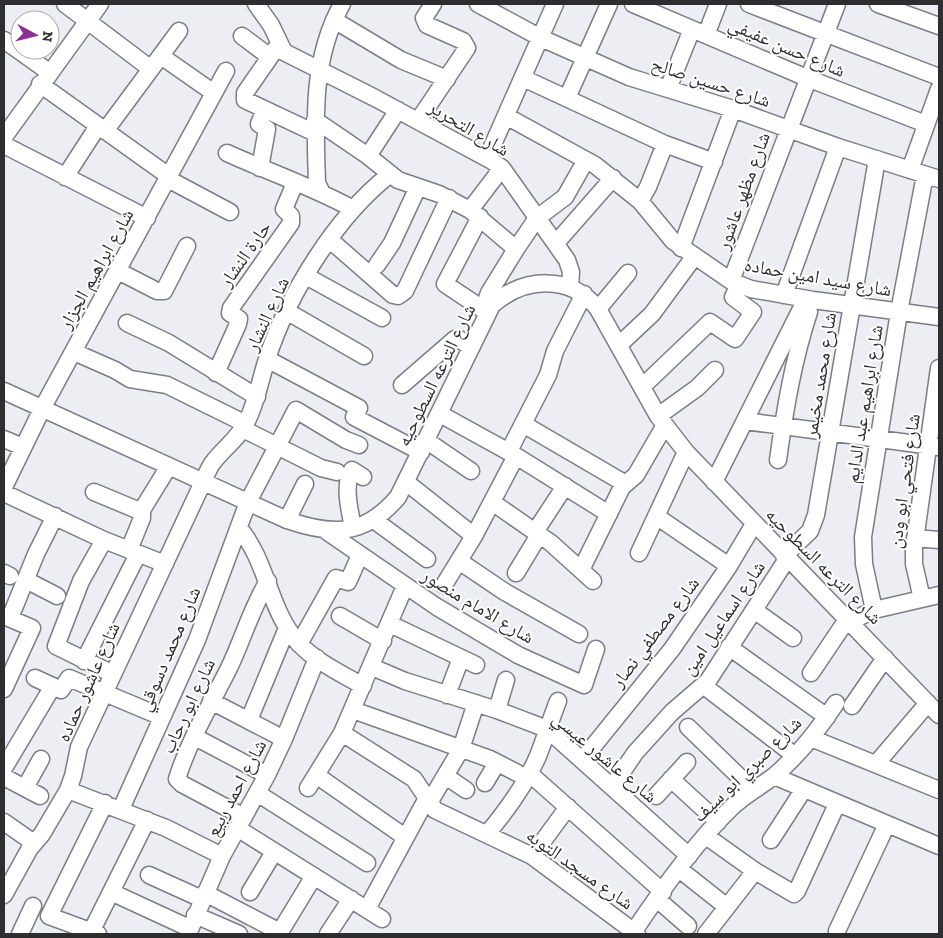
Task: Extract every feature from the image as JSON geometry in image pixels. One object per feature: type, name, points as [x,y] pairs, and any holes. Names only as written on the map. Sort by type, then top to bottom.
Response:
[{"type":"street","points":[[65,4],[156,63],[214,93]]},
{"type":"street","points":[[4,138],[45,78],[100,4]]},
{"type":"street","points":[[321,192],[317,183],[315,127],[318,69],[334,20],[342,4]]},
{"type":"street","points":[[418,121],[466,51],[467,45],[463,41],[427,25],[424,18],[433,4]]},
{"type":"street","name":"شارع حسين صالح","points":[[478,4],[495,8],[540,38],[641,81],[733,109],[838,147],[925,175]]},
{"type":"street","points":[[487,158],[555,4]]},
{"type":"street","points":[[567,98],[609,4]]},
{"type":"street","name":"شارع حسن عفيفي","points":[[633,4],[807,78],[926,124]]},
{"type":"street","points":[[668,89],[699,32],[718,4]]},
{"type":"street","points":[[749,4],[939,77]]},
{"type":"street","name":"شارع مظهر عاشور","points":[[735,283],[788,128],[837,4]]},
{"type":"street","points":[[878,4],[939,26]]},
{"type":"street","points":[[259,5],[275,51],[244,97],[245,100],[264,111],[315,127],[368,156],[389,174],[407,185],[449,198],[475,214],[516,249]]},
{"type":"street","points":[[334,20],[401,60],[447,78]]},
{"type":"street","points":[[66,177],[102,128],[179,32]]},
{"type":"street","name":"شارع التحرير","points":[[242,36],[275,51],[284,52],[318,69],[398,110],[502,168],[556,243],[570,267],[577,291]]},
{"type":"street","points":[[4,40],[102,128],[169,178],[230,212]]},
{"type":"street","name":"شارع ابراهيم الجزار","points":[[4,487],[43,407],[226,71]]},
{"type":"street","points":[[523,78],[665,144],[714,162]]},
{"type":"street","name":"شارع ابراهيم عبد الدايم","points":[[874,610],[862,549],[899,312],[925,175],[926,124],[939,89]]},
{"type":"street","points":[[619,345],[652,314],[688,252],[714,162],[733,109]]},
{"type":"street","points":[[368,156],[398,110]]},
{"type":"street","points":[[260,168],[267,129],[259,124],[264,111]]},
{"type":"street","name":"شارع سيد امين حماده","points":[[506,116],[586,160],[613,178],[640,201],[661,228],[688,252],[735,283],[784,296],[939,317]]},
{"type":"street","points":[[4,144],[147,218]]},
{"type":"street","points":[[640,201],[648,187],[665,144]]},
{"type":"street","points":[[784,296],[838,147]]},
{"type":"street","points":[[227,153],[294,183],[321,192],[353,208]]},
{"type":"street","name":"شارع محمد مخيمر","points":[[785,557],[810,531],[814,524],[877,159]]},
{"type":"street","points":[[502,168],[475,214],[445,284],[485,311],[489,293],[516,249],[537,218],[565,197],[586,160]]},
{"type":"street","name":"شارع النشار","points":[[203,482],[215,459],[229,447],[244,426],[257,397],[267,359],[306,276],[353,208],[389,174]]},
{"type":"street","points":[[556,243],[613,178]]},
{"type":"street","name":"حارة النشار","points":[[216,373],[238,324],[239,318],[230,313],[231,308],[291,223],[291,216],[284,209],[294,183]]},
{"type":"street","points":[[377,265],[392,243],[418,187]]},
{"type":"street","points":[[330,240],[393,295],[401,295],[449,198]]},
{"type":"street","points":[[118,271],[157,291],[164,291],[187,246]]},
{"type":"street","points":[[598,309],[628,273]]},
{"type":"street","points":[[306,276],[382,318]]},
{"type":"street","name":"شارع الترعه السطوحيه","points":[[4,391],[43,407],[287,520],[326,531],[353,528],[374,520],[393,504],[440,414],[471,347],[485,311],[505,293],[529,284],[554,283],[577,291],[598,309],[662,420],[686,452],[785,557],[850,620],[934,709]]},
{"type":"street","points":[[643,386],[710,322],[735,339],[753,312],[733,297],[735,283]]},
{"type":"street","points":[[444,585],[492,502],[513,454],[523,424],[548,375],[577,291]]},
{"type":"street","points":[[714,482],[810,300]]},
{"type":"street","points":[[778,460],[796,353],[810,300]]},
{"type":"street","points":[[288,312],[364,356]]},
{"type":"street","points":[[127,323],[169,343],[257,397]]},
{"type":"street","points":[[402,386],[455,340],[459,339],[471,347]]},
{"type":"street","points":[[74,352],[115,370],[130,379],[167,385],[276,445],[321,468],[337,472]]},
{"type":"street","points":[[267,359],[359,408],[354,417],[424,447],[471,471]]},
{"type":"street","name":"شارع فتحي ابو ودن","points":[[922,599],[914,564],[915,538],[934,447],[939,368]]},
{"type":"street","points":[[581,570],[624,483],[636,475],[662,420],[715,370]]},
{"type":"street","name":"شارع محمد دسوقي","points":[[121,809],[197,640],[248,502],[276,445],[297,409],[340,437],[359,445]]},
{"type":"street","points":[[440,414],[513,454],[609,514]]},
{"type":"street","points":[[745,421],[934,447]]},
{"type":"street","points":[[523,424],[624,483]]},
{"type":"street","points":[[4,439],[24,447]]},
{"type":"street","points":[[639,553],[686,452]]},
{"type":"street","points":[[84,661],[133,552],[142,512],[169,466]]},
{"type":"street","points":[[353,528],[348,495],[350,474],[352,470],[363,477]]},
{"type":"street","name":"شارع عاشور حماده","points":[[4,895],[8,877],[42,834],[68,790],[79,747],[203,482]]},
{"type":"street","points":[[406,482],[474,536]]},
{"type":"street","points":[[287,520],[304,484]]},
{"type":"street","points":[[516,573],[565,486]]},
{"type":"street","points":[[4,492],[104,540],[165,564]]},
{"type":"street","points":[[94,492],[142,512]]},
{"type":"street","points":[[492,502],[537,533],[593,581]]},
{"type":"street","points":[[4,689],[10,662],[32,628],[7,617],[13,576],[55,516]]},
{"type":"street","points":[[656,516],[729,566]]},
{"type":"street","points":[[374,520],[427,560]]},
{"type":"street","name":"شارع مصطفي نصار","points":[[582,760],[672,649],[729,566],[754,524]]},
{"type":"street","points":[[239,528],[257,554],[287,628],[300,644],[317,658],[363,686]]},
{"type":"street","name":"شارع الامام منصور","points":[[326,531],[405,586],[518,655],[584,685],[596,649]]},
{"type":"street","points":[[915,538],[939,540]]},
{"type":"street","points":[[104,540],[81,581],[56,646],[113,674]]},
{"type":"street","points":[[300,644],[336,578],[348,582],[360,555]]},
{"type":"street","name":"شارع اسماعيل امين","points":[[612,787],[629,760],[672,712],[704,686],[754,610],[785,557]]},
{"type":"street","points":[[459,561],[505,592],[579,634]]},
{"type":"street","points":[[13,576],[57,596]]},
{"type":"street","name":"شارع ابو رحاب","points":[[240,822],[177,779],[211,701],[230,666],[257,599],[268,581]]},
{"type":"street","points":[[405,586],[353,710],[342,733],[312,781],[405,836]]},
{"type":"street","points":[[811,673],[850,620],[874,610],[939,595]]},
{"type":"street","points":[[754,610],[794,638]]},
{"type":"street","points":[[340,616],[383,641]]},
{"type":"street","points":[[390,624],[468,661],[447,694]]},
{"type":"street","points":[[249,720],[287,628]]},
{"type":"street","points":[[729,647],[827,717]]},
{"type":"street","name":"شارع احمد ربيع","points":[[191,926],[222,856],[267,775],[284,739],[317,658]]},
{"type":"street","name":"شارع صبري ابو سيف","points":[[634,933],[684,862],[718,822],[753,790],[774,776],[811,738],[827,717],[844,705],[885,658]]},
{"type":"street","name":"شارع عاشور عيسي","points":[[372,667],[405,681],[497,710],[547,729],[612,787],[727,907]]},
{"type":"street","points":[[35,678],[62,690],[68,678],[162,717]]},
{"type":"street","points":[[497,710],[506,680]]},
{"type":"street","points":[[4,768],[53,686]]},
{"type":"street","points":[[704,686],[794,755]]},
{"type":"street","points":[[211,701],[284,739]]},
{"type":"street","points":[[488,834],[528,776],[558,701]]},
{"type":"street","points":[[367,910],[405,836],[428,801],[447,777],[461,749],[476,703]]},
{"type":"street","points":[[876,764],[914,717],[934,709]]},
{"type":"street","points":[[353,710],[497,762],[528,776],[568,807],[660,896],[688,926]]},
{"type":"street","points":[[688,727],[753,790]]},
{"type":"street","name":"شارع مسجد التوبه","points":[[342,733],[414,779],[428,801],[446,817],[488,834],[532,856],[634,933]]},
{"type":"street","points":[[195,737],[267,775]]},
{"type":"street","points":[[811,738],[939,790]]},
{"type":"street","points":[[25,788],[41,759]]},
{"type":"street","points":[[485,783],[497,762]]},
{"type":"street","points":[[656,796],[687,762]]},
{"type":"street","points":[[774,776],[939,846]]},
{"type":"street","points":[[4,777],[40,796]]},
{"type":"street","points":[[447,777],[466,790]]},
{"type":"street","points":[[672,779],[718,822]]},
{"type":"street","points":[[771,840],[804,789]]},
{"type":"street","points":[[68,790],[147,820],[222,856]]},
{"type":"street","points":[[257,793],[367,863]]},
{"type":"street","points":[[105,803],[49,916],[94,933],[111,892],[147,820]]},
{"type":"street","points":[[706,836],[790,894],[796,893],[837,804]]},
{"type":"street","points":[[532,856],[568,807]]},
{"type":"street","points":[[4,822],[34,843]]},
{"type":"street","points":[[240,822],[274,852],[382,919]]},
{"type":"street","points":[[838,930],[887,824]]},
{"type":"street","points":[[250,892],[274,852]]},
{"type":"street","points":[[706,934],[755,871]]},
{"type":"street","points":[[149,875],[204,896],[280,932],[314,876]]},
{"type":"street","points":[[111,892],[191,926],[239,934]]},
{"type":"street","points":[[328,934],[351,899]]},
{"type":"street","points":[[20,934],[33,906]]}]
